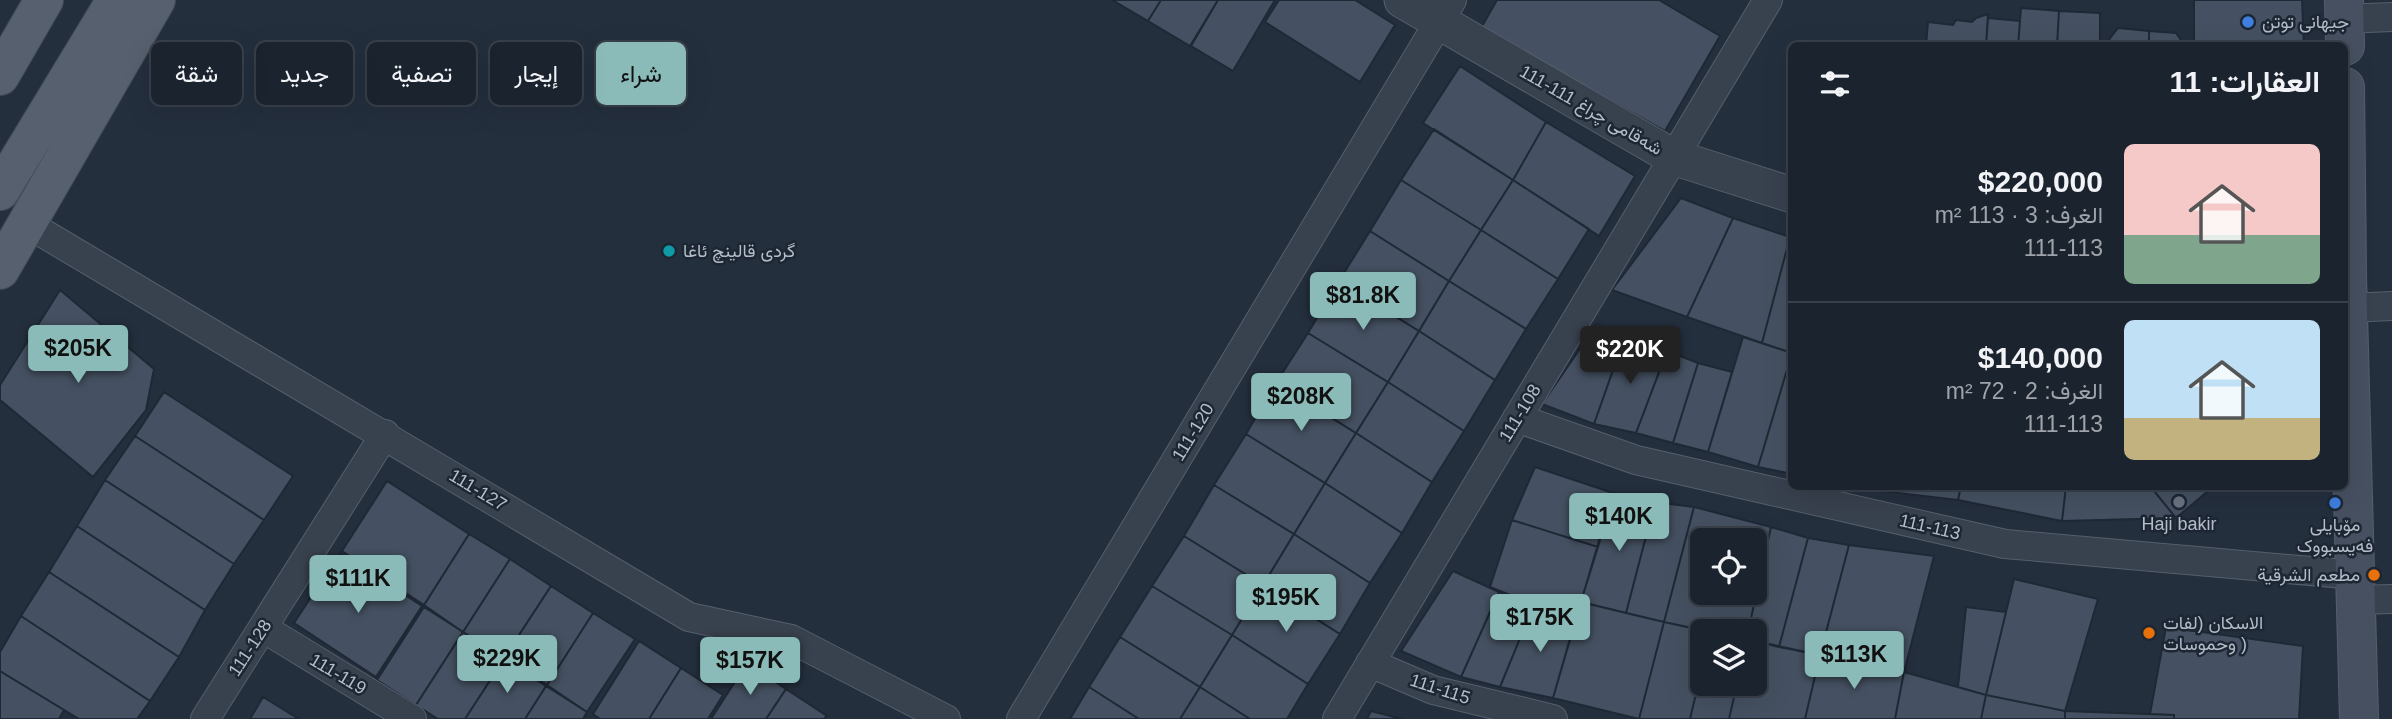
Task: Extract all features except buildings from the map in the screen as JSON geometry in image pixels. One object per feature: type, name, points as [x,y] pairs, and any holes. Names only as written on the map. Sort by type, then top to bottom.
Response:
[{"type":"main road","points":[[0,22],[15,0]]},
{"type":"main road","points":[[0,76],[44,0]]},
{"type":"main road","points":[[0,191],[116,0]]},
{"type":"main road","points":[[0,270],[156,0]]},
{"type":"main road","points":[[2348,301],[2368,591],[2359,719]]},
{"type":"street","name":"شەقامی چراغ 111-111","points":[[1402,0],[1445,11],[1673,157],[1788,194]]},
{"type":"street","name":"111-108","points":[[1337,719],[1768,0]]},
{"type":"street","name":"111-120","points":[[1021,719],[1445,11]]},
{"type":"street","points":[[2344,21],[2392,17]]},
{"type":"street","name":"111-127","points":[[26,223],[689,617],[791,639],[946,719]]},
{"type":"street","points":[[2348,286],[2392,306]]},
{"type":"street","name":"111-113","points":[[1517,418],[1636,460],[2005,544],[2368,591]]},
{"type":"street","name":"111-128","points":[[205,719],[385,434]]},
{"type":"street","name":"111-119","points":[[264,628],[412,719]]},
{"type":"street","name":"111-115","points":[[1370,663],[1433,690],[1553,719]]},
{"type":"place","name":"جیهانی توتن","points":[[2248,22]]},
{"type":"place","name":"گردی قالینچ ئاغا","points":[[669,251]]},
{"type":"place","name":"Haji bakir","points":[[2179,502]]},
{"type":"place","name":"مۆبایلی فەیسبووک","points":[[2335,503]]},
{"type":"place","name":"مطعم الشرقية","points":[[2374,575]]},
{"type":"place","name":"الاسكان (لفات وحموسات )","points":[[2149,633]]}]
